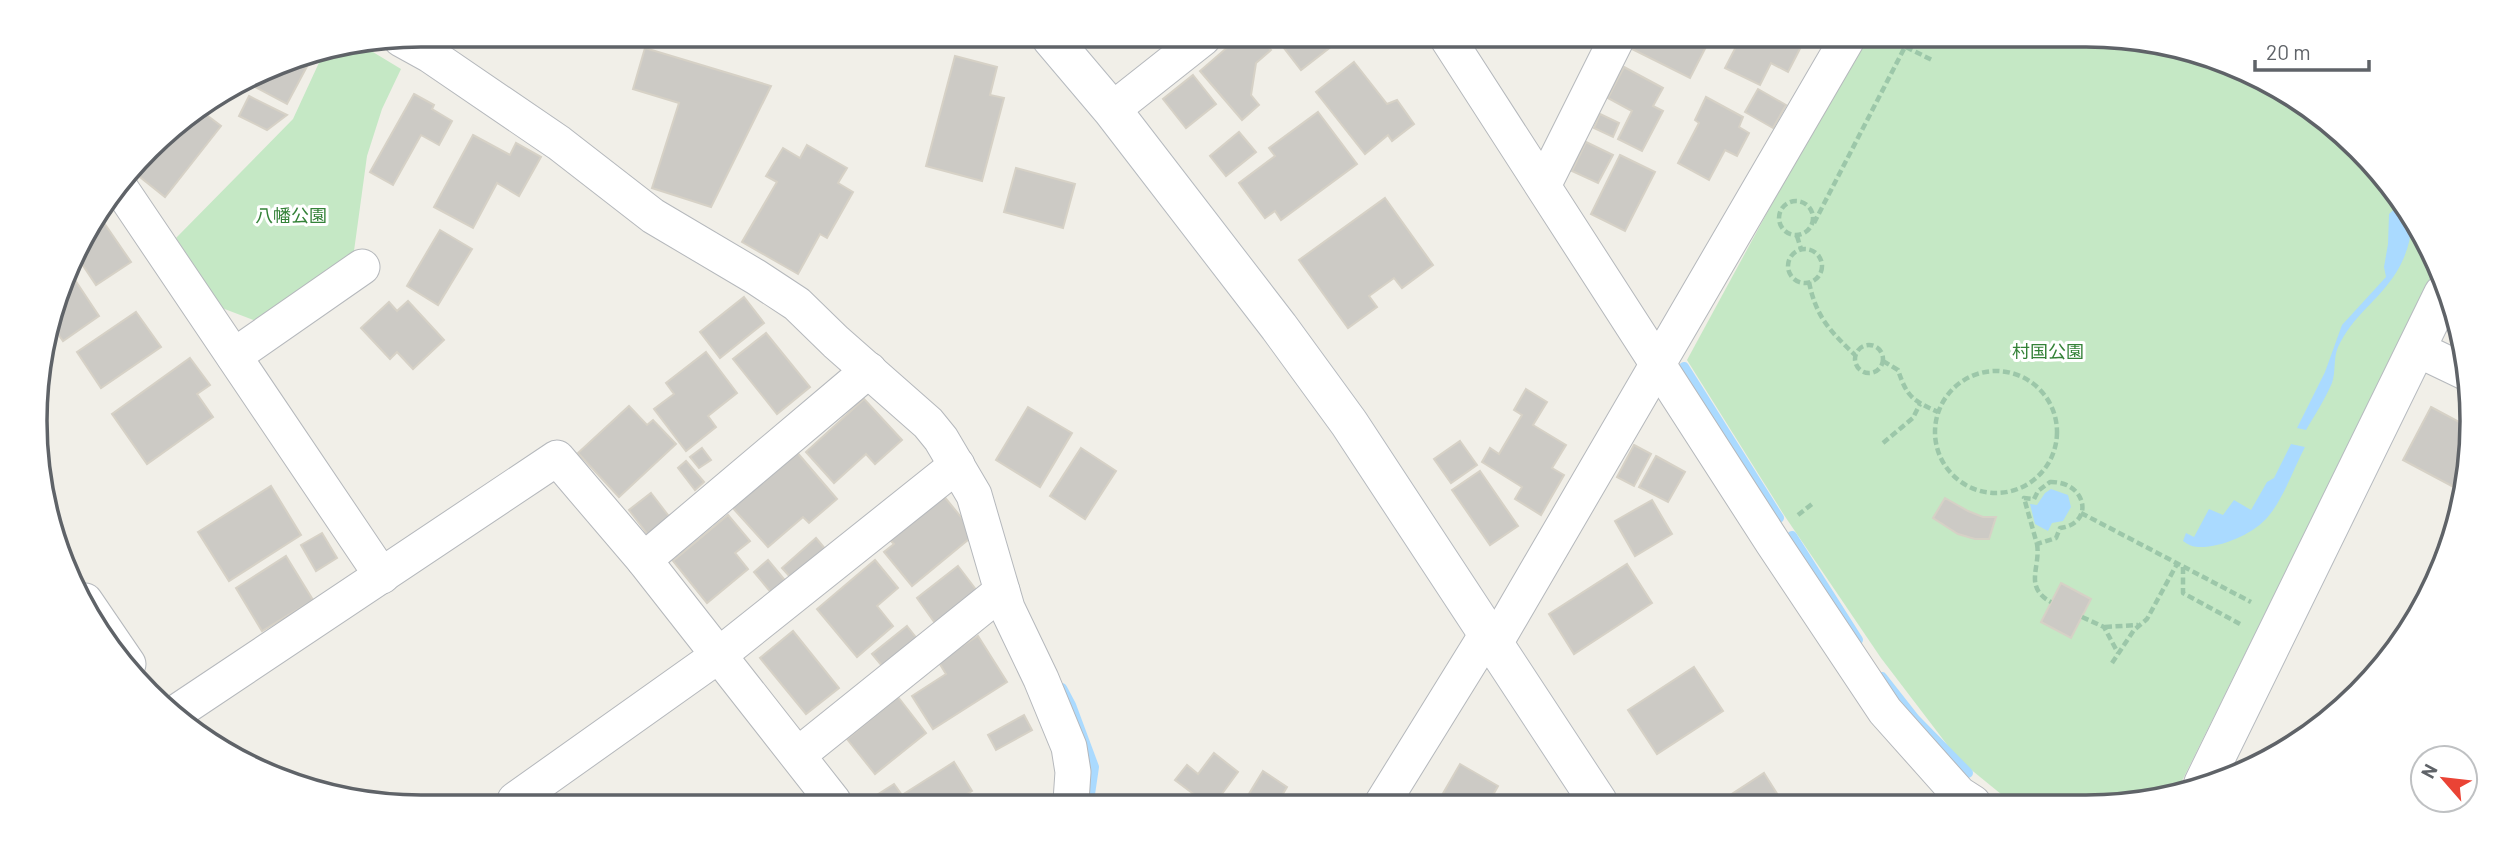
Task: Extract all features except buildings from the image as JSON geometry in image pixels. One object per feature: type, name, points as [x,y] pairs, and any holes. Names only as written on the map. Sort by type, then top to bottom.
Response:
[{"type":"street","points":[[416,47],[559,143],[653,216],[797,304],[928,423],[974,495],[1007,608],[1041,679],[1069,747],[1073,772],[1071,795]]},
{"type":"street","points":[[1059,47],[1112,110],[1279,327],[1349,423],[1593,795]]},
{"type":"street","points":[[1112,110],[1192,47]]},
{"type":"street","points":[[1453,47],[1885,711],[1961,795]]},
{"type":"street","points":[[1544,184],[1612,47]]},
{"type":"street","points":[[1388,795],[1490,640],[1659,366],[1843,47]]},
{"type":"street","points":[[124,193],[382,576]]},
{"type":"street","points":[[234,356],[362,267]]},
{"type":"street","points":[[2208,774],[2440,301]]},
{"type":"street","points":[[2417,349],[2456,368]]},
{"type":"street","points":[[644,560],[869,370]]},
{"type":"street","points":[[182,708],[557,458],[644,560],[828,795]]},
{"type":"street","points":[[530,795],[719,655],[957,465]]},
{"type":"street","points":[[798,755],[1002,592]]},
{"type":"path","points":[[1814,223],[1813,212],[1807,204],[1797,201],[1786,204],[1780,213],[1780,225],[1787,233],[1797,236],[1807,232],[1814,223],[1905,47]]},
{"type":"path","points":[[1912,47],[1934,61]]},
{"type":"path","points":[[1797,236],[1801,249]]},
{"type":"path","points":[[1801,249],[1812,250],[1821,262],[1821,272],[1809,282],[1797,281],[1789,273],[1789,261],[1795,252],[1801,249]]},
{"type":"path","points":[[1809,282],[1813,302],[1826,327],[1855,355],[1858,368],[1866,373],[1879,369],[1883,361],[1882,352],[1875,345],[1860,347],[1855,355]]},
{"type":"path","points":[[1883,361],[1898,370],[1905,391],[1920,404],[1938,412]]},
{"type":"path","points":[[1984,372],[2006,372],[2025,378],[2042,391],[2053,409],[2057,430],[2054,451],[2045,468],[2031,482],[2014,491],[1995,493],[1976,490],[1959,481],[1945,467],[1937,450],[1934,431],[1938,412],[1949,393],[1965,379],[1984,372]]},
{"type":"path","points":[[1883,443],[1913,418],[1920,404]]},
{"type":"path","points":[[2031,482],[2038,491]]},
{"type":"path","points":[[2024,498],[2034,499],[2038,491],[2050,482],[2064,482],[2074,488],[2081,498],[2083,506],[2077,522],[2070,527],[2060,528],[2056,538],[2037,544]]},
{"type":"path","points":[[2019,488],[2039,554],[2035,567],[2035,584],[2038,592],[2051,602]]},
{"type":"path","points":[[2081,513],[2252,603]]},
{"type":"path","points":[[2112,663],[2139,625],[2147,619],[2177,564]]},
{"type":"path","points":[[2183,567],[2183,593],[2241,625]]},
{"type":"path","points":[[2082,617],[2105,627],[2139,625]]},
{"type":"path","points":[[2105,627],[2118,654]]},
{"type":"green space","name":"村国公園","points":[[1862,47],[2110,48],[2183,60],[2229,76],[2273,97],[2314,124],[2332,140],[2367,175],[2397,213],[2431,279],[2181,782],[2110,794],[2002,795],[1958,759],[1881,658],[1784,515],[1687,360],[1787,176]]},
{"type":"green space","name":"八幡公園","points":[[370,50],[401,69],[382,109],[367,156],[354,251],[256,321],[222,308],[176,238],[293,119],[320,61]]},
{"type":"water","points":[[2394,209],[2410,234],[2402,262],[2384,289],[2344,336],[2336,352],[2333,379],[2326,395],[2306,430],[2297,428],[2325,372],[2342,325],[2386,277],[2384,267],[2389,214]]},
{"type":"water","points":[[2291,444],[2305,447],[2277,504],[2260,525],[2225,543],[2207,547],[2196,547],[2183,541],[2186,533],[2194,537],[2209,509],[2223,515],[2234,500],[2251,510],[2267,482],[2274,478]]},
{"type":"water","points":[[2051,489],[2068,495],[2071,507],[2063,521],[2052,523],[2048,531],[2035,524],[2030,504],[2037,505]]},
{"type":"waterway","points":[[1684,367],[1779,518]]},
{"type":"waterway","points":[[1792,536],[1858,640]]},
{"type":"waterway","points":[[1882,677],[1915,719],[1968,773]]},
{"type":"waterway","points":[[1062,688],[1094,767],[1090,795]]}]
